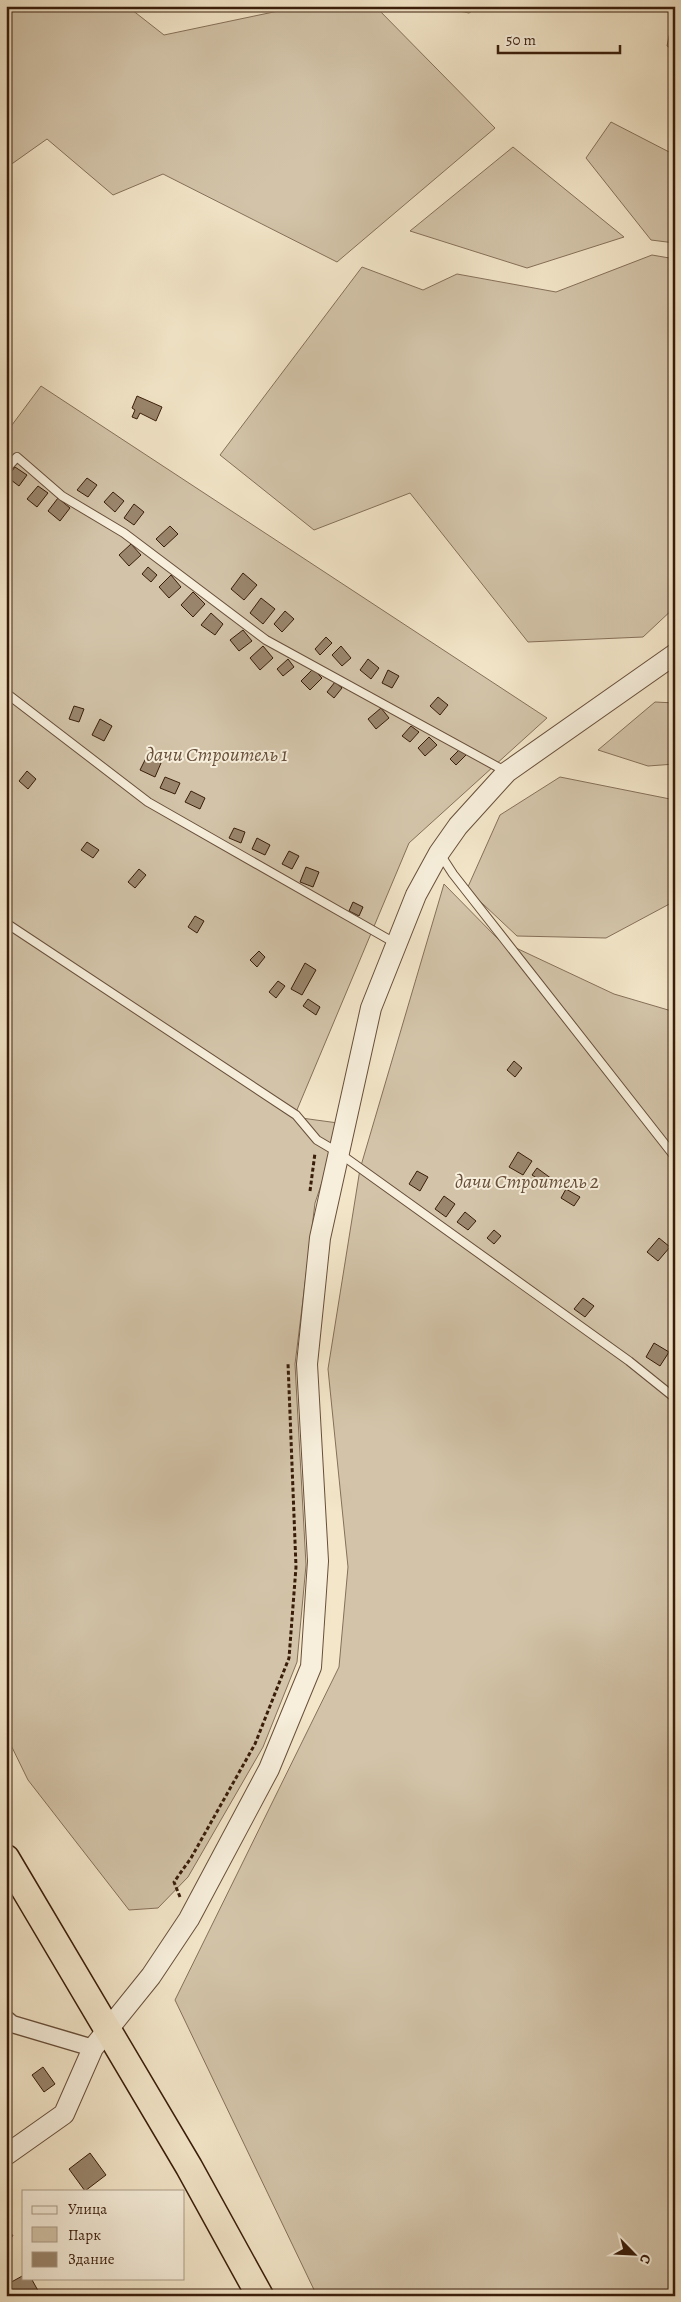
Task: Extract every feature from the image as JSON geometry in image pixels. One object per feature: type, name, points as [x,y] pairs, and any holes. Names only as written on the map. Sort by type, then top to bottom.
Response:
[{"type":"highway","points":[[6,1858],[101,2038],[256,2293]]},
{"type":"street","points":[[6,2155],[64,2114],[101,2038],[151,1976],[189,1919],[269,1769],[311,1666],[318,1561],[307,1364],[320,1238],[371,1008],[416,895],[439,852],[468,813],[507,772],[675,654]]},
{"type":"street","points":[[6,2019],[12,2024],[101,2038]]},
{"type":"lane","points":[[6,469],[17,457],[62,496],[124,533],[266,640],[507,772]]},
{"type":"lane","points":[[6,694],[148,802],[395,944]]},
{"type":"lane","points":[[439,852],[453,874],[675,1157]]},
{"type":"lane","points":[[6,923],[296,1115],[317,1140],[339,1153],[629,1361],[675,1398]]},
{"type":"path","points":[[309,1199],[317,1140]]},
{"type":"path","points":[[189,1919],[174,1882],[191,1858],[255,1744],[289,1658],[296,1567],[288,1358]]},
{"type":"green space","points":[[6,6],[127,6],[164,35],[302,6],[375,6],[495,128],[337,262],[163,174],[113,195],[47,139],[6,168]]},
{"type":"green space","points":[[675,8],[675,51],[667,46]]},
{"type":"green space","points":[[611,122],[675,155],[675,243],[651,240],[586,158]]},
{"type":"green space","points":[[513,147],[624,237],[527,268],[410,231]]},
{"type":"green space","points":[[652,255],[675,259],[675,607],[643,637],[528,642],[410,493],[314,530],[220,455],[362,267],[423,290],[457,274],[556,292]]},
{"type":"green space","name":"дачи Строитель 1","points":[[41,386],[547,718],[409,843],[294,1117],[338,1123],[330,1158],[315,1203],[295,1364],[306,1565],[297,1662],[263,1747],[188,1877],[158,1908],[129,1910],[28,1780],[6,1735],[6,433]]},
{"type":"green space","points":[[655,702],[675,703],[675,764],[648,766],[598,750]]},
{"type":"green space","points":[[560,777],[675,800],[675,901],[606,938],[517,936],[467,889],[500,815]]},
{"type":"green space","name":"дачи Строитель 2","points":[[444,884],[499,940],[614,994],[675,1012],[675,2296],[317,2296],[175,2000],[339,1667],[348,1567],[328,1369],[360,1169]]},
{"type":"shaded area","points":[[436,6],[480,6],[469,13]]},
{"type":"building","points":[[137,396],[162,407],[156,421],[140,413],[137,419],[132,417],[135,410],[132,408]]},
{"type":"building","points":[[15,467],[27,475],[19,486],[7,477]]},
{"type":"building","points":[[87,478],[97,485],[88,497],[77,490]]},
{"type":"building","points":[[38,486],[48,493],[37,507],[27,499]]},
{"type":"building","points":[[113,492],[124,501],[115,512],[104,502]]},
{"type":"building","points":[[58,498],[70,508],[60,521],[48,511]]},
{"type":"building","points":[[134,504],[144,512],[134,525],[124,518]]},
{"type":"building","points":[[170,526],[178,534],[164,547],[156,539]]},
{"type":"building","points":[[131,544],[141,555],[129,566],[119,555]]},
{"type":"building","points":[[148,567],[157,575],[151,582],[142,574]]},
{"type":"building","points":[[243,573],[257,585],[244,600],[231,589]]},
{"type":"building","points":[[171,575],[181,587],[169,598],[159,587]]},
{"type":"building","points":[[193,592],[205,604],[193,617],[181,605]]},
{"type":"building","points":[[261,598],[275,609],[263,624],[250,613]]},
{"type":"building","points":[[285,611],[294,619],[282,632],[274,624]]},
{"type":"building","points":[[211,613],[223,624],[215,635],[201,625]]},
{"type":"building","points":[[243,630],[252,641],[239,651],[230,640]]},
{"type":"building","points":[[326,637],[332,643],[320,655],[315,649]]},
{"type":"building","points":[[263,646],[273,658],[260,670],[250,658]]},
{"type":"building","points":[[341,646],[351,658],[342,666],[332,655]]},
{"type":"building","points":[[288,659],[294,667],[283,676],[277,669]]},
{"type":"building","points":[[368,659],[379,668],[371,679],[360,670]]},
{"type":"building","points":[[313,669],[322,678],[310,690],[301,681]]},
{"type":"building","points":[[388,670],[399,676],[392,688],[382,683]]},
{"type":"building","points":[[335,682],[342,688],[334,698],[327,692]]},
{"type":"building","points":[[438,697],[448,705],[440,715],[430,706]]},
{"type":"building","points":[[74,706],[84,709],[79,722],[69,719]]},
{"type":"building","points":[[381,708],[389,718],[376,729],[368,719]]},
{"type":"building","points":[[100,719],[112,726],[104,741],[92,735]]},
{"type":"building","points":[[411,726],[419,732],[410,742],[402,736]]},
{"type":"building","points":[[429,737],[437,745],[425,756],[418,748]]},
{"type":"building","points":[[461,748],[467,754],[456,765],[450,759]]},
{"type":"building","points":[[147,756],[161,763],[155,777],[140,770]]},
{"type":"building","points":[[27,771],[36,779],[28,789],[19,781]]},
{"type":"building","points":[[165,777],[180,783],[175,794],[160,788]]},
{"type":"building","points":[[191,791],[205,798],[200,809],[185,802]]},
{"type":"building","points":[[234,828],[245,832],[241,843],[229,838]]},
{"type":"building","points":[[257,838],[270,845],[265,855],[252,849]]},
{"type":"building","points":[[87,842],[99,850],[93,858],[81,850]]},
{"type":"building","points":[[289,851],[299,856],[292,869],[282,864]]},
{"type":"building","points":[[306,867],[319,872],[313,887],[300,882]]},
{"type":"building","points":[[139,869],[146,875],[135,888],[128,882]]},
{"type":"building","points":[[353,902],[363,907],[359,916],[349,911]]},
{"type":"building","points":[[195,916],[204,921],[197,933],[188,927]]},
{"type":"building","points":[[259,951],[265,957],[257,967],[250,960]]},
{"type":"building","points":[[305,963],[316,970],[302,995],[291,989]]},
{"type":"building","points":[[278,981],[285,986],[276,998],[269,992]]},
{"type":"building","points":[[308,999],[320,1007],[316,1015],[303,1006]]},
{"type":"building","points":[[514,1061],[522,1068],[515,1077],[507,1070]]},
{"type":"building","points":[[518,1152],[532,1161],[523,1175],[509,1167]]},
{"type":"building","points":[[537,1168],[552,1179],[547,1185],[532,1175]]},
{"type":"building","points":[[417,1171],[428,1177],[420,1191],[409,1184]]},
{"type":"building","points":[[566,1189],[580,1197],[574,1206],[561,1198]]},
{"type":"building","points":[[444,1196],[455,1204],[446,1217],[435,1209]]},
{"type":"building","points":[[465,1212],[476,1221],[468,1230],[457,1222]]},
{"type":"building","points":[[494,1230],[501,1236],[494,1244],[487,1238]]},
{"type":"building","points":[[659,1238],[670,1247],[658,1261],[647,1252]]},
{"type":"building","points":[[583,1298],[594,1306],[585,1317],[574,1309]]},
{"type":"building","points":[[654,1343],[669,1352],[660,1366],[646,1357]]},
{"type":"building","points":[[43,2067],[55,2084],[44,2092],[32,2075]]},
{"type":"building","points":[[90,2153],[106,2175],[84,2190],[69,2169]]},
{"type":"building","points":[[6,2225],[13,2236],[6,2240]]},
{"type":"building","points":[[22,2276],[22,2280],[32,2280],[41,2296],[10,2296],[6,2285]]}]
